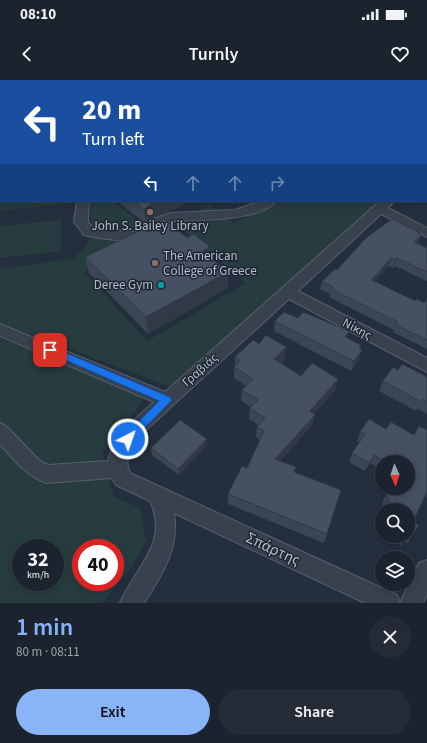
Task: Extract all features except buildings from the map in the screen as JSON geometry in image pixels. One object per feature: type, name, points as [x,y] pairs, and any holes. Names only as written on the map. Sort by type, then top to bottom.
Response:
[{"type":"street","points":[[83,202],[81,222],[88,232],[139,237],[150,231],[161,221],[171,217],[235,214],[253,209],[268,202]]},
{"type":"street","points":[[385,205],[427,233]]},
{"type":"street","name":"Γραβιάς","points":[[118,469],[117,461],[119,452],[128,439],[167,400],[385,205]]},
{"type":"street","name":"Νίκης","points":[[288,292],[427,366]]},
{"type":"street","points":[[0,330],[167,400]]},
{"type":"street","points":[[0,431],[33,467],[46,474],[118,469],[123,480],[157,495],[165,514],[166,527],[164,546],[131,603]]},
{"type":"street","name":"Σπάρτης","points":[[157,495],[389,603]]},
{"type":"street","points":[[411,603],[427,571]]},
{"type":"green space","points":[[0,202],[68,202],[67,204],[0,211]]},
{"type":"green space","name":"The American College of Greece","points":[[90,202],[114,202],[146,227],[122,250],[84,272],[147,341],[246,283],[174,222],[210,205],[234,223],[277,202],[380,202],[171,387],[0,323],[0,269],[72,259],[84,249],[92,237]]},
{"type":"green space","points":[[61,220],[61,251],[0,258],[0,226]]},
{"type":"green space","points":[[0,338],[142,396],[141,403],[102,453],[114,497],[140,508],[146,541],[132,566],[124,576],[124,539],[72,539],[72,591],[112,591],[102,603],[0,603]]},
{"type":"place","name":"John S. Bailey Library","points":[[150,212]]},
{"type":"place","name":"The American College of Greece","points":[[155,263]]},
{"type":"place","name":"Deree Gym","points":[[161,285]]},
{"type":"route","points":[[50,350],[167,400],[141,424],[128,439]]}]
